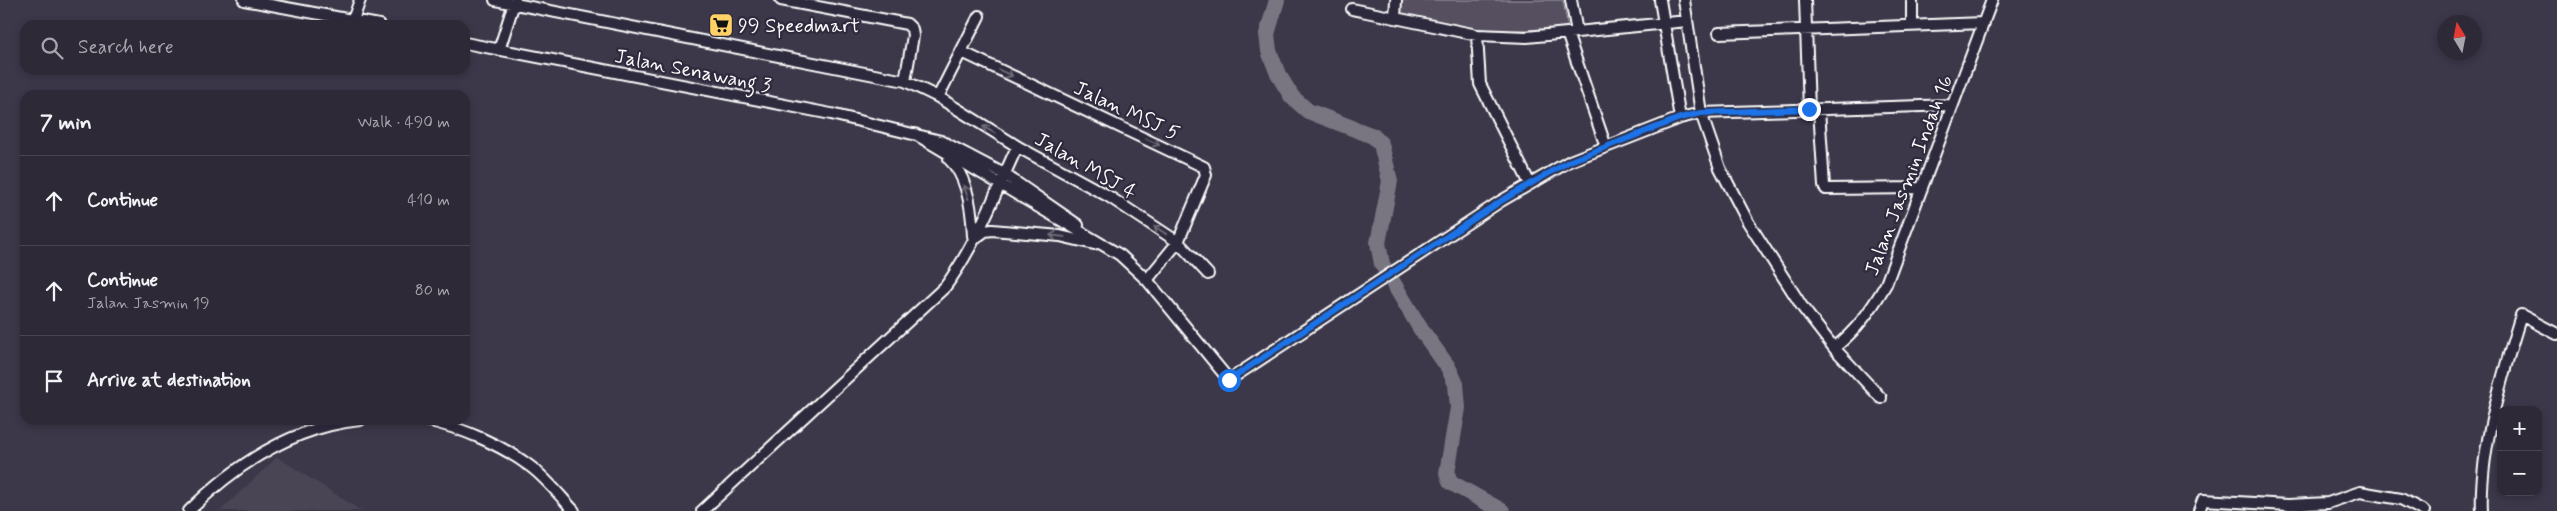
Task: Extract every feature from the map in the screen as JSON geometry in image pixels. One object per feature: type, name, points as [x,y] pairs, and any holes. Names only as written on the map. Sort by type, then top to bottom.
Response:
[{"type":"street","points":[[244,0],[353,20],[360,0]]},
{"type":"street","name":"Jalan MSJ 4","points":[[496,0],[515,2],[905,81],[938,97],[1017,146],[1108,196],[1178,242],[1208,274]]},
{"type":"street","points":[[781,0],[907,24],[912,29],[913,36],[905,81]]},
{"type":"street","points":[[1395,18],[1396,0]]},
{"type":"street","points":[[1571,0],[1572,32],[1606,147]]},
{"type":"street","points":[[1660,0],[1662,23],[1680,118]]},
{"type":"street","points":[[1684,0],[1701,113],[1720,168],[1748,222],[1803,308],[1834,348],[1881,398]]},
{"type":"street","points":[[1805,0],[1814,109],[1824,186],[1826,188],[1922,188]]},
{"type":"street","points":[[1912,0],[1912,26]]},
{"type":"street","name":"Jalan Jasmin Indah 16","points":[[1834,348],[1851,335],[1868,315],[1886,284],[1992,0]]},
{"type":"street","points":[[499,50],[515,2]]},
{"type":"street","points":[[1352,9],[1477,35],[1527,37],[1688,21]]},
{"type":"street","points":[[938,97],[979,16]]},
{"type":"street","points":[[1719,33],[1984,23]]},
{"type":"street","points":[[1477,35],[1480,84],[1530,184]]},
{"type":"street","name":"Jalan Senawang 3","points":[[470,44],[831,114],[940,141],[1004,174],[1074,221],[1087,235]]},
{"type":"street","name":"Jalan MSJ 5","points":[[962,52],[1204,167],[1206,175],[1178,242]]},
{"type":"street","points":[[1087,235],[1120,255],[1147,280],[1229,380],[1405,263],[1530,184],[1570,161],[1680,118],[1701,113],[1953,105]]},
{"type":"street","name":"Jalan Senawang 3","points":[[915,134],[1087,235]]},
{"type":"street","points":[[702,511],[945,287],[958,269],[974,240],[1017,146]]},
{"type":"street","points":[[937,148],[955,165],[962,180],[972,214],[974,240]]},
{"type":"street","points":[[974,240],[986,231],[992,230],[1060,236],[1090,243],[1120,255]]},
{"type":"street","points":[[1147,280],[1178,242]]},
{"type":"street","points":[[2482,511],[2480,483],[2502,375],[2521,315],[2557,334]]},
{"type":"street","points":[[189,511],[212,488],[251,458],[322,426],[328,425]]},
{"type":"street","points":[[448,425],[472,435],[531,467],[574,511]]},
{"type":"street","points":[[2199,511],[2203,500],[2329,507],[2360,492],[2401,499],[2424,511]]},
{"type":"shaded area","points":[[1400,0],[1563,0],[1568,28],[1479,32],[1399,15]]},
{"type":"shaded area","points":[[277,457],[362,511],[220,511]]},
{"type":"waterway","points":[[1277,0],[1267,34],[1269,51],[1278,74],[1292,97],[1308,111],[1373,136],[1381,144],[1390,181],[1378,243],[1382,264],[1420,328],[1448,367],[1456,384],[1458,408],[1447,473],[1450,482],[1502,511]]},
{"type":"place","name":"99 Speedmart","points":[[721,25]]},
{"type":"route","points":[[1229,380],[1501,201],[1570,161],[1644,131],[1680,118],[1701,113],[1809,109]]}]
